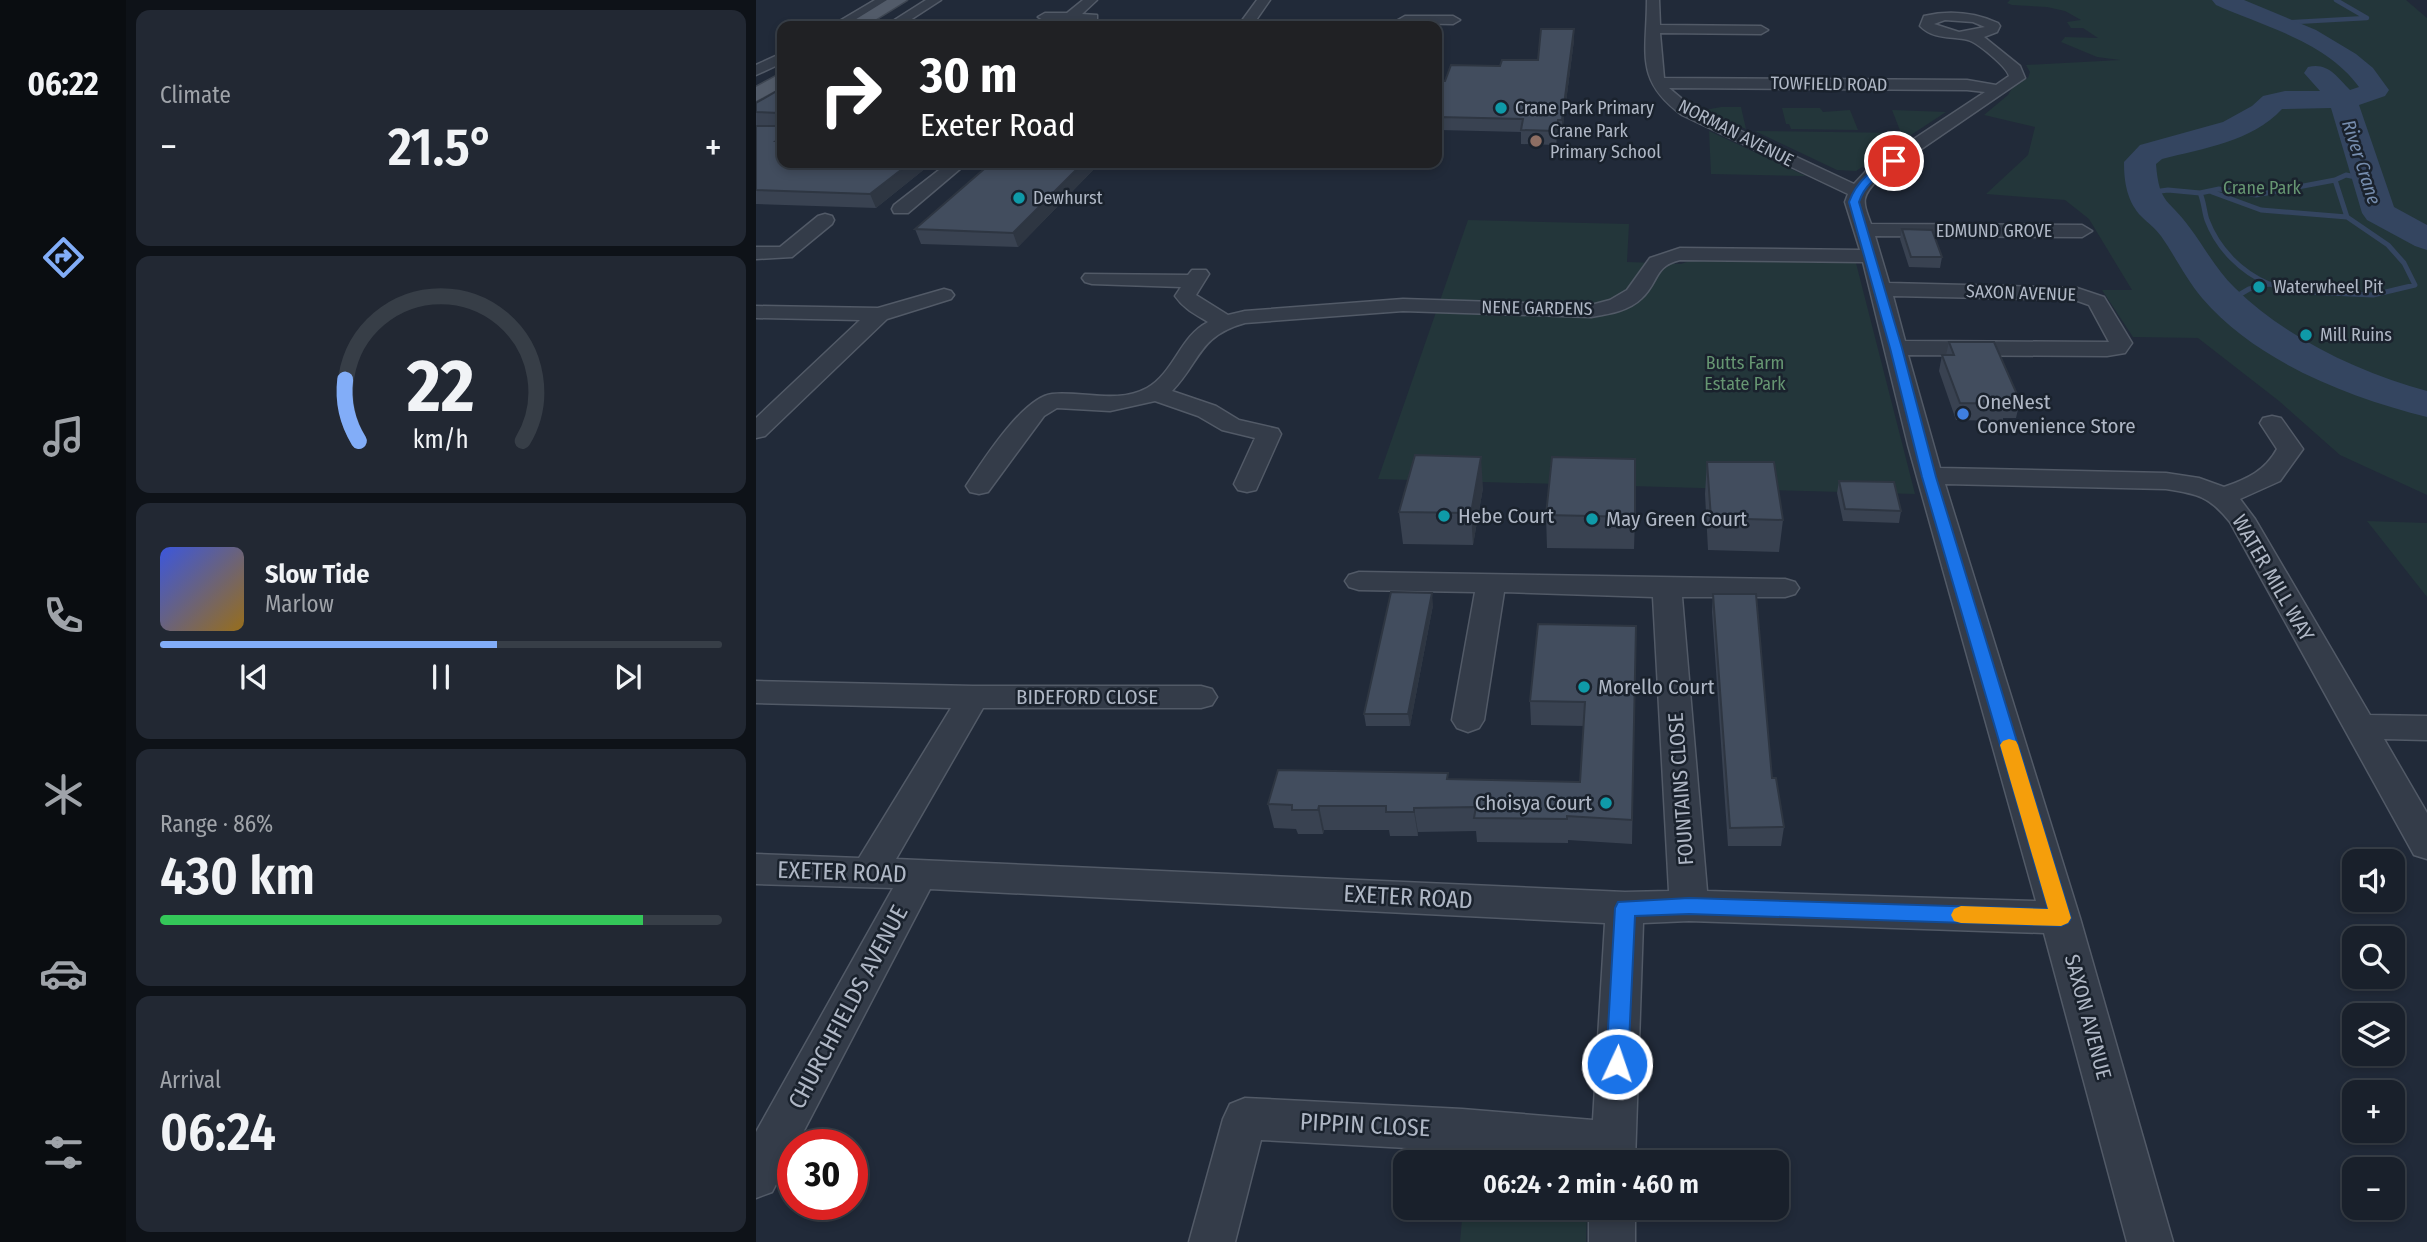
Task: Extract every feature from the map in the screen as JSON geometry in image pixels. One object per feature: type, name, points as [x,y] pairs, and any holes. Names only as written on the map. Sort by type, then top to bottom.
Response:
[{"type":"main road","points":[[862,21],[899,0]]},
{"type":"main road","points":[[879,21],[915,0]]},
{"type":"main road","points":[[756,94],[769,74]]},
{"type":"street","points":[[847,21],[885,0]]},
{"type":"street","points":[[900,21],[935,0]]},
{"type":"street","points":[[1070,17],[1091,0]]},
{"type":"street","points":[[1249,21],[1264,0]]},
{"type":"street","name":"NORMAN AVENUE","points":[[1653,0],[1655,70],[1658,83],[1672,101],[1688,112],[1858,190]]},
{"type":"street","points":[[1931,7],[1945,16]]},
{"type":"street","points":[[1405,20],[1433,15],[1452,20]]},
{"type":"street","points":[[1945,16],[1975,18],[1993,26],[1988,32],[1972,35],[1949,34],[1927,26],[1929,19],[1945,16]]},
{"type":"street","points":[[1045,17],[1092,18]]},
{"type":"street","points":[[1654,29],[1761,30]]},
{"type":"street","points":[[1858,190],[1873,174],[2017,78],[2015,69],[1972,35]]},
{"type":"street","name":"TOWFIELD ROAD","points":[[1658,83],[1967,86],[1999,90]]},
{"type":"street","points":[[901,209],[952,168]]},
{"type":"street","name":"SAXON AVENUE","points":[[1858,190],[1854,202],[1864,230],[1929,477],[2061,918],[2150,1242]]},
{"type":"street","points":[[756,253],[785,253],[825,220]]},
{"type":"street","name":"EDMUND GROVE","points":[[1864,230],[2082,231]]},
{"type":"street","name":"NENE GARDENS","points":[[1156,393],[1168,384],[1200,337],[1225,322],[1245,317],[1385,305],[1591,310],[1613,306],[1630,298],[1640,288],[1653,265],[1689,251],[1870,256]]},
{"type":"street","points":[[1092,278],[1197,277],[1185,296],[1195,306],[1225,322]]},
{"type":"street","name":"SAXON AVENUE","points":[[1880,289],[2077,294],[2096,301],[2121,343],[2116,348],[2107,349],[1896,348]]},
{"type":"street","points":[[756,312],[879,314],[944,295]]},
{"type":"street","points":[[756,431],[879,314]]},
{"type":"street","points":[[979,486],[1035,411],[1052,401],[1110,404],[1156,393],[1208,411],[1231,425],[1281,433],[1247,484]]},
{"type":"street","points":[[2223,496],[2271,476],[2283,464],[2290,449],[2272,423]]},
{"type":"street","name":"WATER MILL WAY","points":[[1929,477],[2166,481],[2199,486],[2223,496],[2242,519],[2427,845]]},
{"type":"street","points":[[1359,582],[1785,588]]},
{"type":"street","points":[[1468,720],[1491,583]]},
{"type":"street","name":"FOUNTAINS CLOSE","points":[[1667,587],[1689,906]]},
{"type":"street","name":"BIDEFORD CLOSE","points":[[756,692],[973,697],[1201,697]]},
{"type":"street","points":[[870,872],[973,697]]},
{"type":"street","points":[[2359,727],[2427,728]]},
{"type":"street","name":"EXETER ROAD","points":[[756,869],[920,874],[1625,908],[1689,906],[2061,918]]},
{"type":"street","name":"CHURCHFIELDS AVENUE","points":[[756,1176],[920,874]]},
{"type":"street","points":[[1613,1150],[1625,908]]},
{"type":"street","name":"PIPPIN CLOSE","points":[[1212,1242],[1245,1119],[1448,1130],[1598,1150]]},
{"type":"street","points":[[1612,1220],[1612,1242]]},
{"type":"green space","name":"Crane Park","points":[[2010,0],[2406,0],[2427,18],[2427,495],[2340,455],[2279,401],[2198,338],[2133,337],[2102,290],[2132,290],[2089,219],[2065,200],[1986,194],[2028,155],[2035,127],[1984,115],[2008,95],[2014,85],[2028,78],[2030,72],[2026,65],[2120,60],[2097,57],[2061,42],[2065,37],[2098,38],[2083,28],[2071,28],[2067,22],[2081,20],[2065,11],[2012,5],[2007,3]]},
{"type":"green space","points":[[1741,107],[1746,129],[1705,110]]},
{"type":"green space","points":[[1782,108],[1820,108],[1823,112],[1850,110],[1858,130],[1791,129],[1789,124],[1786,124]]},
{"type":"green space","points":[[1892,110],[1946,112],[1856,171],[1837,170],[1755,131],[1901,133]]},
{"type":"green space","points":[[1709,131],[1806,176],[1711,174]]},
{"type":"green space","name":"Butts Farm Estate Park","points":[[1468,220],[1629,224],[1627,262],[1681,264],[1692,260],[1848,260],[1856,263],[1915,494],[1378,479]]},
{"type":"green space","points":[[2367,521],[2427,523],[2427,597]]},
{"type":"green space","points":[[1462,1220],[1587,1220],[1586,1242],[1460,1242]]},
{"type":"building","points":[[1541,29],[1574,29],[1562,120],[1558,120],[1556,131],[1521,130],[1523,119],[1442,117],[1442,81],[1445,81],[1451,65],[1500,66],[1502,60],[1538,60]]},
{"type":"building","points":[[777,91],[777,113],[756,112],[756,103]]},
{"type":"building","points":[[756,126],[777,126],[777,168],[904,168],[870,194],[756,190]]},
{"type":"building","points":[[985,168],[1078,168],[1013,233],[915,229]]},
{"type":"building","points":[[1902,229],[1932,230],[1942,257],[1911,257]]},
{"type":"building","points":[[1949,342],[1994,342],[2020,401],[2005,401],[2007,404],[1960,403],[1942,355],[1954,355]]},
{"type":"building","points":[[1415,455],[1481,457],[1471,513],[1399,512]]},
{"type":"building","points":[[1552,457],[1635,459],[1635,517],[1546,515]]},
{"type":"building","points":[[1707,462],[1774,462],[1783,520],[1711,518]]},
{"type":"building","points":[[1839,481],[1894,482],[1901,511],[1845,509]]},
{"type":"building","points":[[1391,592],[1432,593],[1408,714],[1364,714]]},
{"type":"building","points":[[1713,594],[1756,594],[1772,778],[1776,778],[1784,827],[1730,828]]},
{"type":"building","points":[[1538,624],[1636,626],[1632,820],[1567,816],[1567,819],[1474,818],[1476,807],[1414,808],[1414,812],[1386,812],[1386,806],[1319,806],[1318,810],[1292,810],[1292,805],[1268,804],[1278,770],[1448,773],[1447,779],[1580,782],[1585,702],[1530,701]]},
{"type":"waterway","name":"River Crane","points":[[2224,0],[2328,47],[2347,59],[2375,90],[2342,99]]},
{"type":"waterway","points":[[2278,23],[2367,18],[2336,0]]},
{"type":"waterway","name":"River Crane","points":[[2318,73],[2342,99]]},
{"type":"waterway","name":"River Crane","points":[[2342,99],[2379,213],[2427,239]]},
{"type":"waterway","points":[[2342,99],[2273,102],[2263,113],[2234,129],[2151,152],[2140,162],[2146,199],[2172,227],[2214,289],[2264,331],[2345,376],[2427,404]]},
{"type":"waterway","points":[[2335,180],[2346,175],[2356,177]]},
{"type":"waterway","points":[[2200,193],[2219,189],[2256,195],[2335,180]]},
{"type":"waterway","points":[[2335,180],[2347,217]]},
{"type":"waterway","points":[[2146,193],[2168,190],[2200,193]]},
{"type":"waterway","points":[[2212,192],[2261,210],[2347,217]]},
{"type":"waterway","points":[[2200,193],[2207,220],[2217,241],[2240,266],[2269,284]]},
{"type":"waterway","points":[[2269,284],[2305,292],[2373,295],[2415,285],[2404,263],[2388,245],[2347,217]]},
{"type":"waterway","points":[[2227,302],[2249,289],[2269,284]]},
{"type":"slow traffic","points":[[1961,915],[2061,918],[2009,745]]},
{"type":"place","name":"Crane Park Primary","points":[[1501,108]]},
{"type":"place","name":"Crane Park Primary School","points":[[1536,141]]},
{"type":"place","name":"Dewhurst","points":[[1019,198]]},
{"type":"place","name":"Waterwheel Pit","points":[[2259,287]]},
{"type":"place","name":"Mill Ruins","points":[[2306,335]]},
{"type":"place","name":"OneNest Convenience Store","points":[[1963,414]]},
{"type":"place","name":"Hebe Court","points":[[1444,516]]},
{"type":"place","name":"May Green Court","points":[[1592,519]]},
{"type":"place","name":"Morello Court","points":[[1584,687]]},
{"type":"place","name":"Choisya Court","points":[[1606,803]]},
{"type":"route","points":[[1617,1064],[1625,908],[1689,906],[2061,918],[1929,477],[1864,230],[1854,202],[1858,190],[1873,174],[1894,161]]}]
